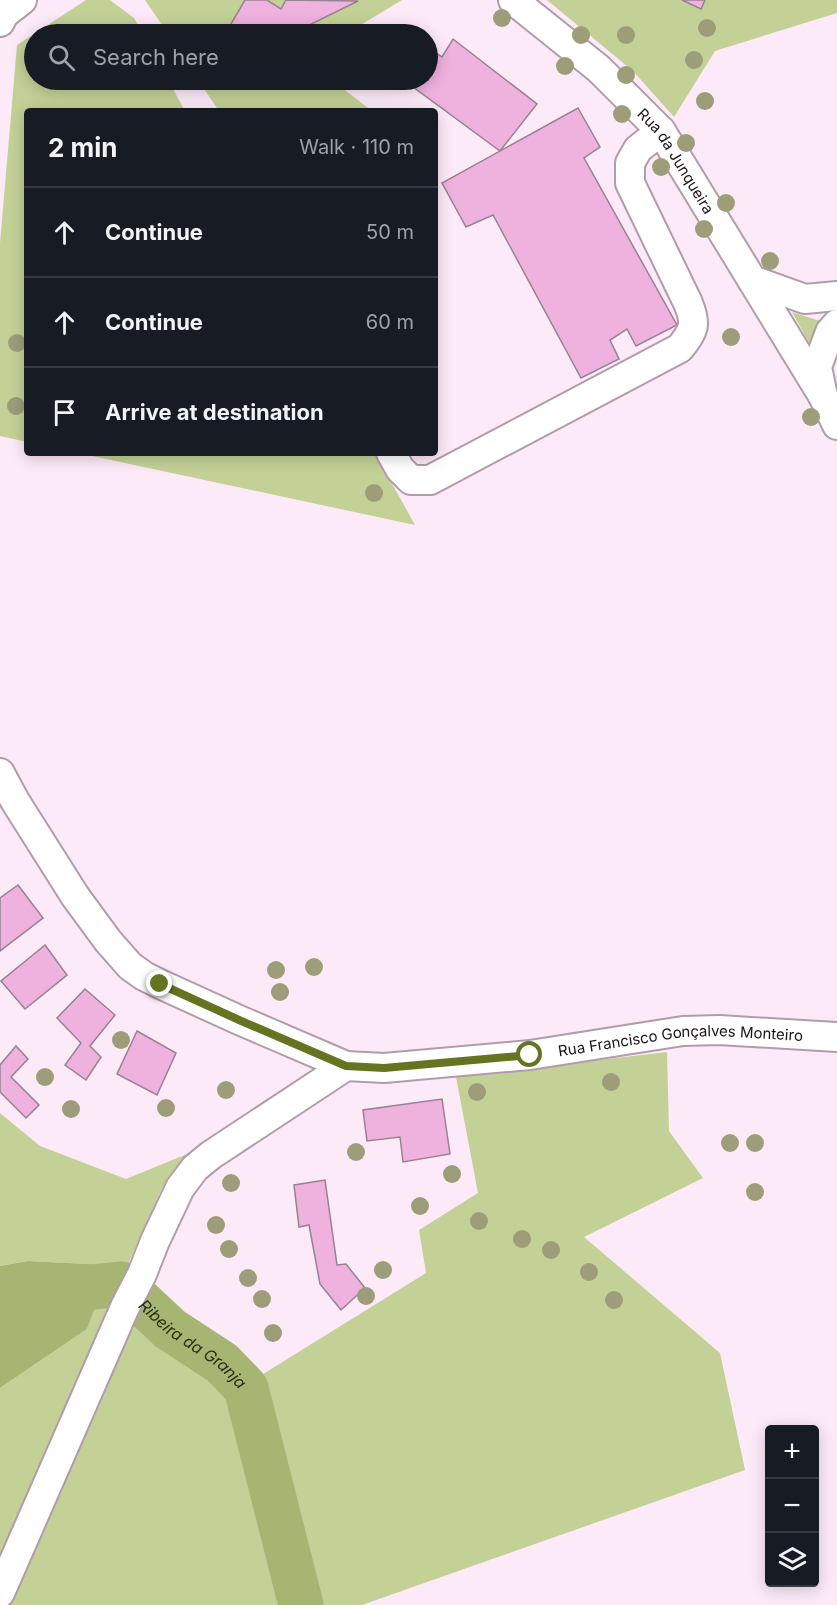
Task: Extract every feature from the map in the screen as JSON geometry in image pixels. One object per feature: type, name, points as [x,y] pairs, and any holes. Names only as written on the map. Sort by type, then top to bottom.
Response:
[{"type":"street","points":[[0,22],[4,14],[22,0]]},
{"type":"street","name":"Rua da Junqueira","points":[[513,0],[599,69],[661,131],[823,396]]},
{"type":"street","points":[[393,456],[400,469],[411,480],[430,480],[680,348],[692,333],[694,318],[630,183],[630,163],[638,149],[661,131]]},
{"type":"street","points":[[752,280],[805,299],[837,296]]},
{"type":"street","points":[[837,324],[830,332],[817,367],[823,396],[837,425]]},
{"type":"street","points":[[0,773],[75,896],[108,941],[130,966],[160,984],[346,1066]]},
{"type":"street","name":"Rua Francisco Gonçalves Monteiro","points":[[346,1066],[384,1068],[530,1055],[683,1031],[719,1030],[837,1037]]},
{"type":"street","points":[[0,1593],[125,1307],[180,1188],[195,1168],[211,1155],[346,1066]]},
{"type":"shaded area","points":[[86,0],[110,0],[134,18],[137,24],[49,24]]},
{"type":"shaded area","points":[[145,0],[402,0],[362,24],[161,24]]},
{"type":"shaded area","points":[[547,0],[837,0],[837,13],[715,51],[674,117],[633,71]]},
{"type":"shaded area","points":[[24,40],[24,90],[173,90],[183,108],[24,108],[24,441],[0,436],[0,243],[17,45]]},
{"type":"shaded area","points":[[205,90],[345,90],[368,108],[217,108]]},
{"type":"shaded area","points":[[792,312],[817,320],[833,318],[817,357]]},
{"type":"shaded area","points":[[92,456],[377,456],[415,525]]},
{"type":"shaded area","points":[[667,1052],[669,1131],[703,1178],[584,1237],[720,1353],[745,1470],[362,1605],[322,1605],[255,1379],[426,1273],[419,1230],[478,1193],[456,1077]]},
{"type":"shaded area","points":[[0,1113],[40,1146],[126,1179],[192,1152],[161,1190],[127,1266],[28,1261],[0,1266]]},
{"type":"shaded area","points":[[28,1261],[127,1266],[138,1272],[122,1304],[105,1302],[95,1308],[87,1329],[0,1388],[0,1266]]},
{"type":"shaded area","points":[[105,1302],[122,1304],[0,1569],[0,1388],[87,1329],[95,1308]]},
{"type":"shaded area","points":[[134,1321],[217,1376],[240,1413],[289,1605],[9,1605]]},
{"type":"building","points":[[245,0],[267,0],[281,9],[286,0],[358,1],[311,24],[231,24]]},
{"type":"building","points":[[682,0],[705,0],[701,9]]},
{"type":"building","points":[[453,39],[537,104],[500,151],[417,90],[438,90],[438,54],[442,57]]},
{"type":"building","points":[[578,108],[600,147],[584,158],[677,325],[636,346],[627,329],[610,340],[619,359],[581,378],[493,215],[466,227],[442,183]]},
{"type":"building","points":[[18,885],[43,918],[0,951],[0,898]]},
{"type":"building","points":[[45,945],[67,975],[25,1009],[1,981]]},
{"type":"building","points":[[85,989],[115,1015],[90,1046],[101,1057],[86,1080],[65,1065],[81,1043],[57,1018]]},
{"type":"building","points":[[137,1031],[176,1053],[157,1095],[117,1074]]},
{"type":"building","points":[[16,1046],[28,1059],[11,1077],[39,1105],[26,1118],[0,1092],[0,1065]]},
{"type":"building","points":[[442,1099],[450,1154],[403,1162],[400,1137],[367,1141],[363,1110]]},
{"type":"building","points":[[325,1180],[337,1265],[346,1264],[365,1288],[341,1310],[320,1284],[309,1225],[299,1227],[294,1185]]},
{"type":"waterway","name":"Ribeira da Granja","points":[[0,1320],[64,1290],[122,1284],[170,1329],[222,1363],[246,1388],[301,1605]]},
{"type":"route","points":[[160,984],[346,1066],[384,1068],[530,1055]]}]
